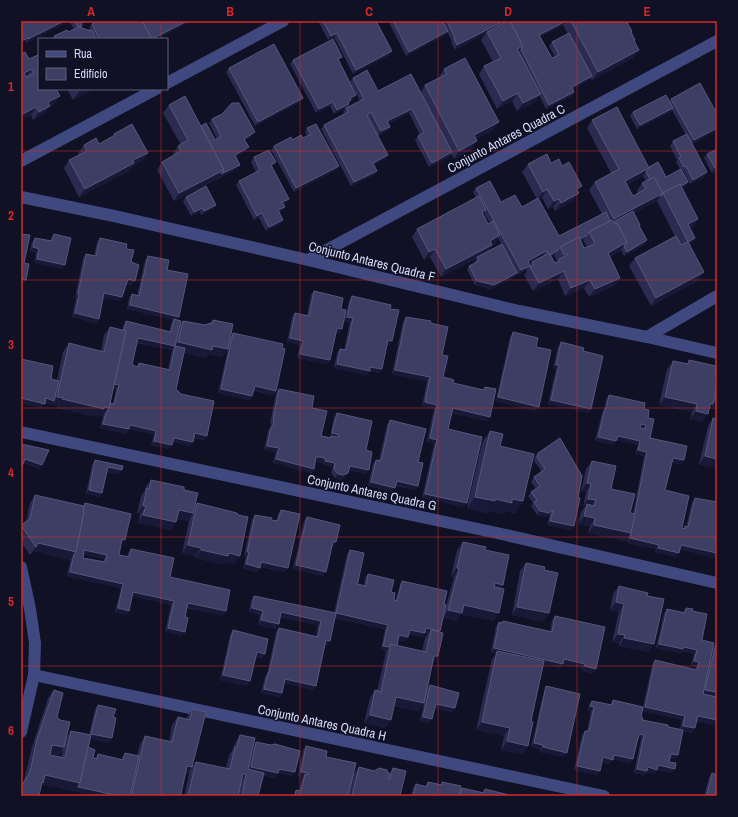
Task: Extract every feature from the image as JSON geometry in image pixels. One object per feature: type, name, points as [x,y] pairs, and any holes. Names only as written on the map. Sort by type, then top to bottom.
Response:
[{"type":"street","points":[[168,82],[283,21]]},
{"type":"street","name":"Conjunto Antares Quadra C","points":[[308,260],[717,41]]},
{"type":"street","points":[[21,161],[154,90]]},
{"type":"street","name":"Conjunto Antares Quadra F","points":[[21,197],[114,216],[308,260],[519,311],[717,353]]},
{"type":"street","points":[[647,337],[717,296]]},
{"type":"street","name":"Conjunto Antares Quadra G","points":[[21,432],[489,532],[717,583]]},
{"type":"street","points":[[21,567],[35,643],[34,675],[21,732]]},
{"type":"street","name":"Conjunto Antares Quadra H","points":[[34,675],[604,796]]},
{"type":"building","points":[[27,21],[64,21],[21,41],[21,24]]},
{"type":"building","points":[[74,21],[85,21],[81,23],[82,26],[78,27]]},
{"type":"building","points":[[98,21],[142,21],[151,38],[99,38],[92,24]]},
{"type":"building","points":[[142,21],[187,21],[154,38],[151,38]]},
{"type":"building","points":[[323,21],[376,21],[392,51],[356,70],[337,33],[331,36]]},
{"type":"building","points":[[393,21],[442,21],[448,31],[409,52]]},
{"type":"building","points":[[447,21],[504,21],[457,45]]},
{"type":"building","points":[[507,21],[510,21],[523,46],[517,49],[541,94],[523,103],[518,93],[503,101],[484,66],[501,58],[487,32]]},
{"type":"building","points":[[510,21],[566,21],[539,35],[552,58],[559,55],[552,42],[569,33],[592,76],[572,87],[574,92],[549,105],[521,49],[523,46]]},
{"type":"building","points":[[571,21],[626,21],[632,31],[634,41],[639,50],[598,72]]},
{"type":"building","points":[[79,27],[89,31],[92,30],[96,38],[55,38],[54,36],[67,30],[68,32]]},
{"type":"building","points":[[333,39],[342,57],[338,59],[356,95],[350,98],[351,100],[348,102],[349,104],[337,110],[333,102],[319,109],[293,60]]},
{"type":"building","points":[[274,44],[303,98],[258,122],[229,68]]},
{"type":"building","points":[[25,52],[29,59],[38,55],[38,90],[57,90],[60,96],[48,102],[50,106],[39,112],[36,107],[21,115],[21,54]],"holes":[[[32,69],[34,73],[26,77],[24,73]]]},
{"type":"building","points":[[465,58],[499,122],[474,135],[477,141],[459,151],[425,85],[447,74],[444,69]]},
{"type":"building","points":[[367,70],[378,91],[411,74],[452,152],[432,163],[418,136],[424,132],[412,109],[387,121],[390,127],[381,131],[371,112],[367,115],[388,155],[373,163],[377,171],[354,182],[324,125],[348,112],[346,108],[364,99],[353,78]]},
{"type":"building","points":[[700,83],[717,114],[717,128],[694,140],[671,99]]},
{"type":"building","points":[[666,95],[673,108],[640,125],[633,112]]},
{"type":"building","points":[[185,96],[224,170],[179,193],[162,162],[181,151],[178,146],[188,140],[169,105]]},
{"type":"building","points":[[232,103],[239,103],[255,132],[244,139],[249,147],[235,155],[240,165],[221,174],[224,170],[201,126],[206,123],[215,140],[221,136],[212,119],[222,114]]},
{"type":"building","points":[[617,107],[649,168],[625,181],[633,196],[646,189],[642,183],[654,177],[663,193],[614,219],[595,182],[619,169],[592,120]]},
{"type":"building","points":[[132,124],[148,153],[133,160],[134,163],[85,189],[69,160],[87,151],[84,145],[96,138],[99,144]]},
{"type":"building","points":[[316,124],[339,166],[296,188],[274,146],[291,137],[292,140],[301,135],[303,138],[311,134],[307,128]]},
{"type":"building","points":[[687,134],[707,172],[693,180],[686,166],[684,167],[679,158],[681,157],[673,141]]},
{"type":"building","points":[[717,149],[717,167],[715,168],[707,154]]},
{"type":"building","points":[[269,150],[276,162],[271,165],[289,199],[282,202],[285,207],[278,210],[283,220],[269,227],[262,213],[257,216],[239,181],[260,170],[254,157]]},
{"type":"building","points":[[547,154],[551,163],[559,159],[562,166],[569,162],[582,186],[576,189],[579,193],[561,203],[559,199],[554,201],[547,189],[543,192],[528,164]]},
{"type":"building","points":[[658,162],[666,177],[681,169],[688,182],[681,186],[680,184],[663,193],[654,177],[650,179],[646,172],[649,167]]},
{"type":"building","points":[[490,181],[501,202],[515,195],[522,207],[538,198],[559,236],[606,212],[610,221],[589,232],[586,236],[580,239],[579,237],[560,247],[557,251],[550,255],[546,251],[528,261],[530,266],[521,270],[476,188]]},
{"type":"building","points":[[680,184],[698,219],[688,224],[695,238],[688,242],[663,193]]},
{"type":"building","points":[[206,186],[216,205],[204,211],[203,208],[194,212],[186,197]]},
{"type":"building","points":[[479,196],[486,210],[482,212],[488,224],[493,221],[500,235],[490,241],[492,245],[446,269],[435,249],[429,252],[417,229]]},
{"type":"building","points":[[633,211],[647,240],[627,252],[624,246],[627,242],[617,223],[615,224],[613,222]]},
{"type":"building","points":[[612,220],[615,224],[617,223],[627,242],[608,253],[620,278],[595,289],[590,280],[571,288],[564,271],[539,283],[530,267],[533,265],[532,262],[549,253],[555,263],[560,261],[559,259],[568,255],[567,253],[564,255],[560,247],[579,237],[584,248],[595,244],[589,232]]},
{"type":"building","points":[[21,234],[30,235],[24,263],[29,264],[26,280],[21,279]]},
{"type":"building","points":[[54,234],[71,238],[65,265],[37,259],[39,249],[33,247],[35,238],[52,241]]},
{"type":"building","points":[[676,236],[681,245],[688,242],[704,272],[656,298],[635,258]]},
{"type":"building","points":[[100,238],[127,244],[126,249],[134,250],[131,262],[139,265],[135,281],[128,279],[122,297],[104,293],[99,319],[75,313],[86,254],[96,256]]},
{"type":"building","points":[[502,244],[517,273],[494,285],[477,281],[469,266],[479,261],[477,257]]},
{"type":"building","points":[[148,256],[169,260],[167,270],[188,274],[179,317],[130,305],[132,294],[139,296]]},
{"type":"building","points":[[314,291],[343,298],[341,309],[346,310],[342,329],[337,328],[330,360],[300,354],[303,341],[290,338],[295,313],[309,316]]},
{"type":"building","points":[[352,296],[391,305],[390,309],[399,310],[392,341],[388,340],[382,369],[370,367],[370,371],[337,364],[340,349],[346,350],[353,318],[347,317]]},
{"type":"building","points":[[406,317],[431,321],[430,323],[448,327],[442,355],[448,356],[443,377],[454,380],[453,383],[484,390],[485,387],[496,389],[490,417],[453,408],[448,429],[482,437],[467,503],[425,494],[437,440],[430,438],[437,405],[425,402],[430,377],[395,370]]},
{"type":"building","points":[[174,319],[181,321],[175,346],[185,348],[176,389],[181,394],[214,401],[207,436],[195,433],[193,442],[174,438],[172,445],[154,441],[156,431],[130,425],[129,429],[103,424],[110,403],[114,404],[119,385],[114,384],[126,331],[124,330],[126,321],[171,332]],"holes":[[[138,338],[175,346],[170,370],[139,363],[138,367],[132,365]]]},
{"type":"building","points":[[213,320],[233,324],[228,349],[213,346],[212,350],[178,342],[183,321],[205,325],[210,323],[212,324]]},
{"type":"building","points":[[110,327],[126,331],[109,408],[104,407],[104,409],[57,397],[69,343],[104,352]]},
{"type":"building","points":[[513,332],[538,338],[536,347],[551,350],[539,407],[498,397]]},
{"type":"building","points":[[233,333],[283,344],[282,348],[285,349],[276,391],[255,386],[252,396],[221,389]]},
{"type":"building","points":[[561,342],[584,348],[583,351],[603,356],[591,409],[551,400],[559,365],[556,365]]},
{"type":"building","points":[[21,359],[53,366],[51,379],[59,381],[54,401],[46,398],[45,404],[21,398]]},
{"type":"building","points":[[689,360],[716,366],[715,375],[717,375],[717,384],[713,404],[710,404],[708,414],[696,411],[697,404],[665,397],[673,361],[688,364]]},
{"type":"building","points":[[279,389],[314,396],[312,408],[327,411],[321,436],[331,438],[331,436],[338,437],[339,435],[332,433],[337,413],[372,421],[366,450],[372,452],[369,470],[350,466],[348,473],[343,475],[338,474],[334,469],[335,463],[325,461],[326,459],[321,457],[316,457],[314,469],[276,459],[279,448],[267,446],[271,427],[273,427],[273,419]]},
{"type":"building","points":[[609,395],[645,403],[644,409],[649,410],[648,418],[654,419],[650,438],[687,446],[684,460],[673,458],[665,490],[689,496],[682,528],[685,529],[685,526],[688,527],[695,498],[717,502],[717,553],[681,545],[679,553],[658,548],[659,545],[630,538],[647,452],[638,450],[640,441],[618,436],[616,441],[598,437]],"holes":[[[641,424],[646,425],[645,429],[640,428]]]},
{"type":"building","points":[[713,418],[717,419],[717,459],[705,456]]},
{"type":"building","points":[[390,420],[426,429],[418,462],[423,463],[418,486],[397,481],[395,488],[371,482],[376,460],[381,461]]},
{"type":"building","points":[[490,431],[503,434],[500,446],[534,454],[523,501],[512,499],[512,503],[495,499],[495,501],[475,497]]},
{"type":"building","points":[[560,438],[582,476],[578,498],[580,498],[574,526],[550,521],[553,510],[549,513],[540,511],[534,502],[537,500],[531,492],[540,486],[534,477],[545,469],[537,457],[538,453]]},
{"type":"building","points":[[21,444],[49,450],[42,465],[25,459],[21,469]]},
{"type":"building","points":[[95,460],[123,466],[122,470],[108,467],[102,493],[89,490]]},
{"type":"building","points":[[592,461],[616,466],[611,489],[635,494],[630,513],[635,514],[631,533],[594,525],[595,518],[584,516],[587,504],[594,506],[596,500],[588,499],[591,484],[587,483]]},
{"type":"building","points":[[151,480],[184,487],[184,490],[198,493],[193,513],[179,510],[176,522],[143,515],[146,506],[143,506],[147,488],[149,489]]},
{"type":"building","points":[[35,495],[84,506],[76,552],[38,543],[36,547],[21,525],[30,519]]},
{"type":"building","points":[[85,503],[131,514],[125,540],[122,539],[119,555],[129,557],[131,549],[174,558],[170,577],[230,590],[226,611],[188,603],[185,617],[188,618],[185,632],[168,628],[174,601],[133,592],[129,611],[118,608],[123,584],[70,572],[74,554],[76,552]],"holes":[[[84,550],[107,555],[105,562],[83,558]]]},
{"type":"building","points":[[197,503],[248,517],[240,556],[229,553],[228,556],[201,550],[201,548],[188,545]]},
{"type":"building","points":[[281,510],[300,514],[288,568],[261,562],[260,568],[246,564],[255,515],[272,518],[271,520],[278,521]]},
{"type":"building","points":[[307,517],[340,525],[336,542],[333,542],[326,572],[296,565]]},
{"type":"building","points":[[463,542],[486,547],[485,550],[509,555],[503,585],[495,583],[494,587],[504,589],[499,613],[464,605],[462,613],[448,610],[459,569],[457,568]]},
{"type":"building","points":[[350,550],[364,553],[357,584],[366,586],[368,574],[394,580],[391,592],[395,593],[394,600],[397,601],[402,581],[447,591],[444,604],[446,605],[440,631],[426,628],[425,633],[410,630],[408,637],[399,635],[397,646],[391,644],[389,647],[383,646],[388,625],[336,613]]},
{"type":"building","points":[[526,563],[545,567],[544,570],[558,573],[549,613],[517,607]]},
{"type":"building","points":[[619,586],[648,593],[647,596],[664,599],[654,644],[624,638],[625,635],[618,634],[624,604],[616,602]]},
{"type":"building","points":[[254,596],[336,613],[330,641],[326,640],[316,686],[285,679],[282,693],[264,689],[279,628],[318,637],[321,621],[281,612],[279,624],[261,620],[263,611],[252,608]]},
{"type":"building","points":[[686,608],[693,609],[692,611],[707,614],[702,640],[714,643],[703,694],[717,697],[717,720],[698,716],[695,728],[683,726],[685,716],[645,707],[655,660],[697,670],[699,662],[694,661],[697,650],[659,644],[667,609],[685,613]]},
{"type":"building","points":[[555,616],[605,627],[596,669],[584,666],[585,664],[564,659],[563,664],[494,648],[499,622],[502,623],[503,621],[552,632]]},
{"type":"building","points":[[233,630],[268,639],[265,654],[257,652],[250,681],[223,675]]},
{"type":"building","points":[[431,630],[443,633],[438,656],[434,656],[424,703],[396,697],[391,720],[370,715],[375,690],[381,692],[391,644],[426,652]]},
{"type":"building","points":[[716,644],[717,688],[715,692],[705,690]]},
{"type":"building","points":[[497,651],[544,661],[531,721],[533,722],[528,746],[507,741],[510,728],[482,722]]},
{"type":"building","points":[[430,685],[459,693],[455,708],[436,704],[432,719],[423,717]]},
{"type":"building","points":[[546,686],[580,694],[567,753],[543,747],[543,745],[534,743]]},
{"type":"building","points":[[54,690],[63,693],[57,717],[60,720],[70,722],[64,747],[52,745],[50,755],[65,758],[71,731],[91,735],[80,783],[45,775],[39,796],[21,796],[21,787],[30,772],[37,739]]},
{"type":"building","points":[[613,700],[643,707],[641,717],[643,718],[642,720],[668,725],[668,727],[683,730],[678,755],[671,754],[669,762],[676,763],[675,769],[658,765],[657,770],[648,767],[647,771],[637,769],[644,735],[639,734],[633,759],[614,755],[613,760],[603,757],[600,771],[577,766],[585,731],[589,731],[594,707],[590,706],[592,701],[612,705]]},
{"type":"building","points":[[98,705],[116,709],[113,717],[116,718],[112,738],[91,734]]},
{"type":"building","points":[[192,709],[206,712],[192,767],[187,766],[181,794],[178,796],[139,796],[132,794],[145,736],[172,742],[178,717],[190,720]]},
{"type":"building","points":[[240,735],[255,738],[248,769],[264,773],[258,796],[242,796],[246,774],[243,774],[238,796],[188,796],[196,762],[230,769],[235,747],[237,747]]},
{"type":"building","points":[[256,742],[271,745],[275,744],[300,751],[295,772],[279,769],[278,773],[251,767]]},
{"type":"building","points":[[306,746],[327,751],[326,757],[356,763],[348,796],[295,796],[296,790],[301,791],[305,774],[308,775],[308,773],[301,772]]},
{"type":"building","points":[[88,747],[95,750],[93,758],[97,759],[98,754],[123,760],[125,753],[139,756],[130,796],[119,796],[78,787]]},
{"type":"building","points":[[359,767],[374,771],[379,768],[387,770],[390,774],[388,779],[390,779],[393,768],[406,771],[400,796],[352,796]]},
{"type":"building","points":[[712,773],[717,775],[717,796],[707,794]]},
{"type":"building","points":[[428,782],[442,785],[442,782],[461,786],[459,796],[413,796],[416,784],[427,787]]},
{"type":"building","points":[[462,788],[484,793],[485,789],[513,796],[460,796]]}]
